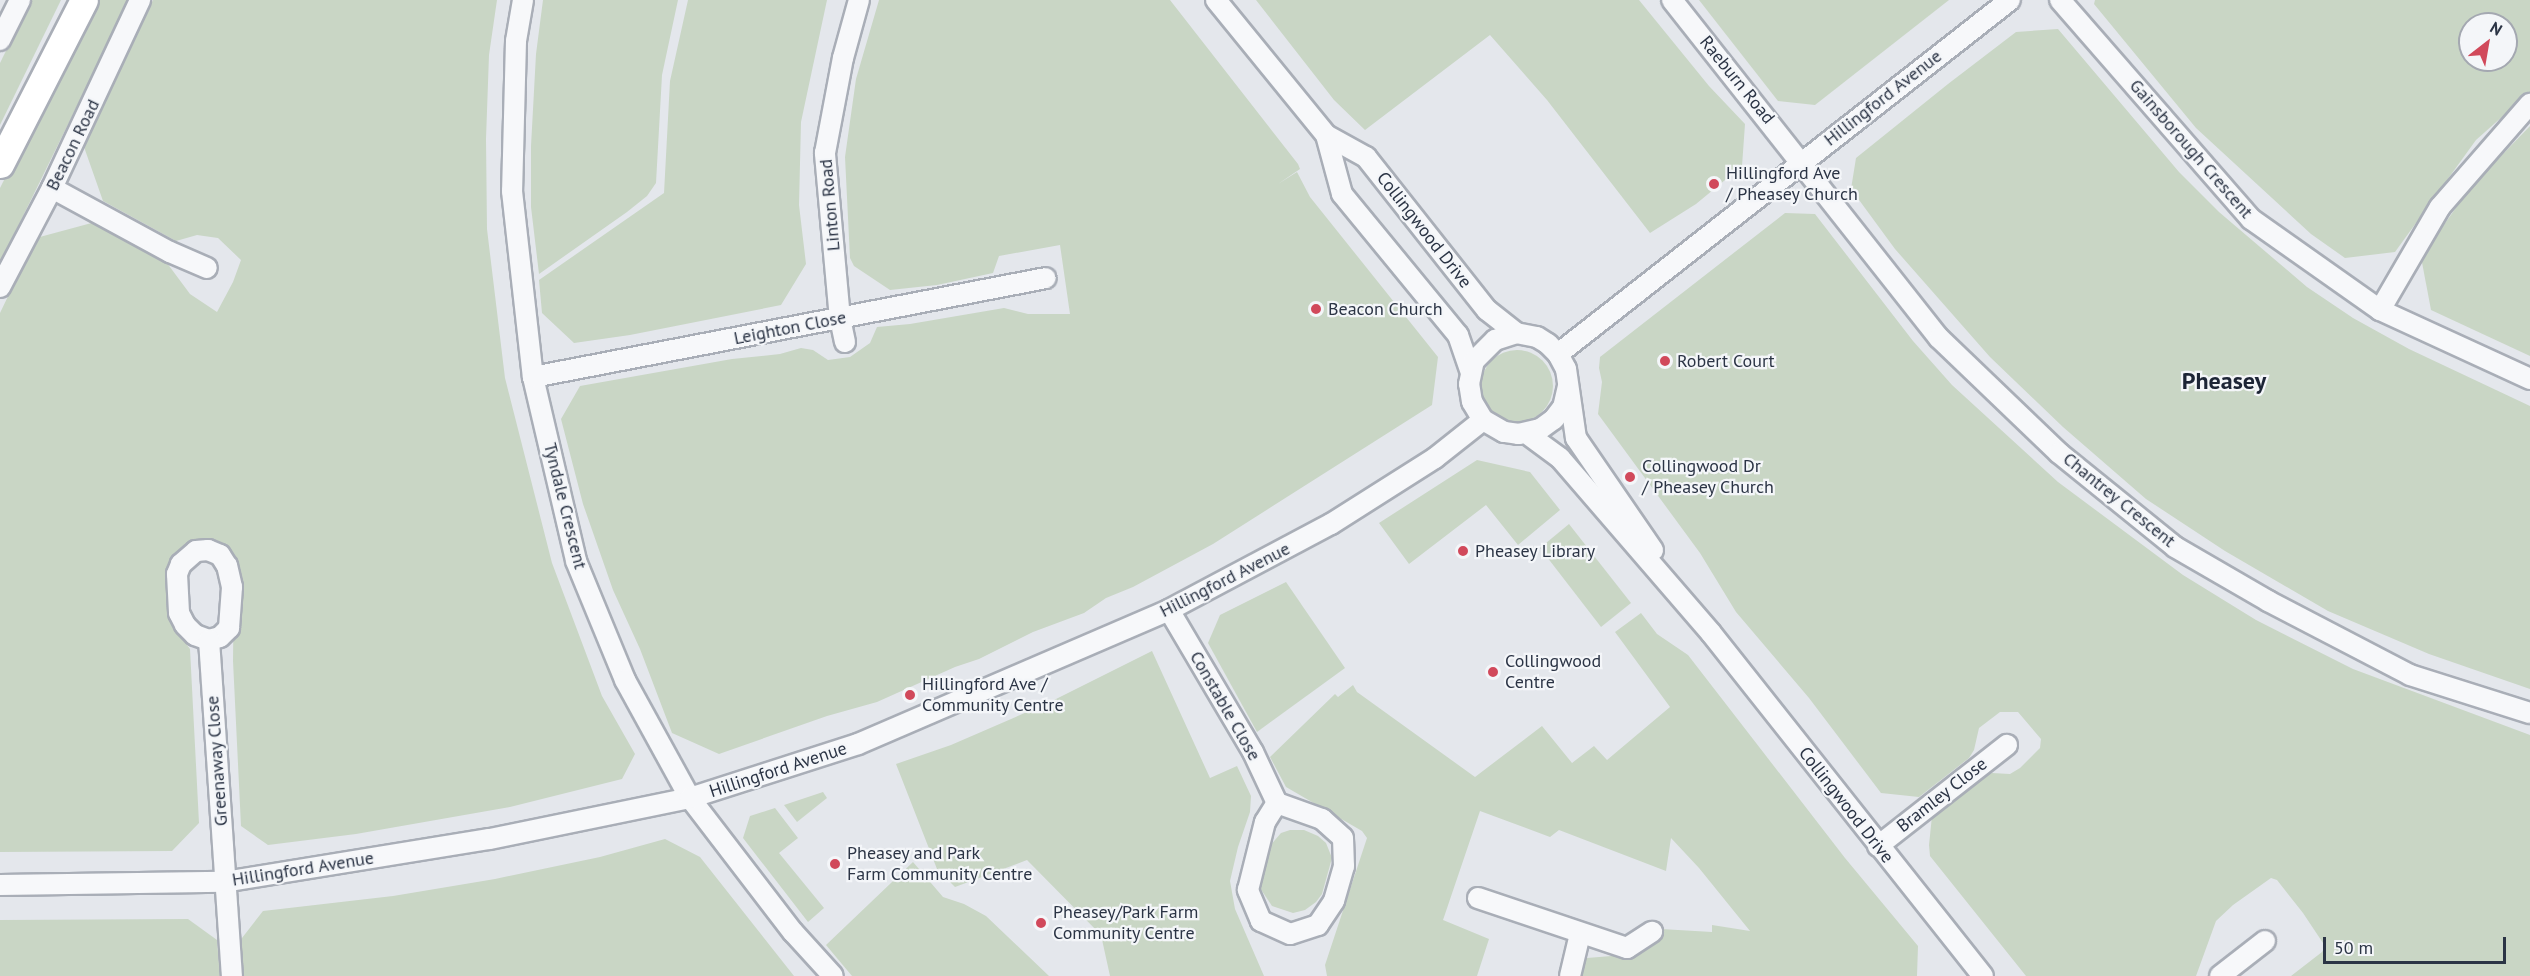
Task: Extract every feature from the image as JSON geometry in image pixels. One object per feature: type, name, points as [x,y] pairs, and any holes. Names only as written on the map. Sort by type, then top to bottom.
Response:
[{"type":"main road","points":[[0,164],[84,0]]},
{"type":"street","points":[[0,40],[20,0]]},
{"type":"street","name":"Beacon Road","points":[[0,287],[52,188],[140,0]]},
{"type":"street","name":"Tyndale Crescent","points":[[523,0],[516,41],[512,191],[533,378],[576,561],[625,680],[690,798],[792,932],[833,976]]},
{"type":"street","name":"Linton Road","points":[[845,342],[840,319],[825,153],[843,58],[859,0]]},
{"type":"street","name":"Collingwood Drive","points":[[1216,0],[1326,135],[1366,157],[1487,310],[1516,333],[1537,337],[1558,354],[1566,369],[1576,438],[1711,633]]},
{"type":"street","name":"Raeburn Road","points":[[1672,0],[1801,161]]},
{"type":"street","name":"Hillingford Avenue","points":[[1558,354],[1801,161],[2010,0]]},
{"type":"street","name":"Gainsborough Crescent","points":[[2060,0],[2251,219],[2380,310],[2530,379]]},
{"type":"street","points":[[2380,310],[2440,207],[2530,104]]},
{"type":"street","name":"Collingwood Drive","points":[[1326,135],[1342,194],[1458,335],[1471,372],[1470,395],[1483,420],[1504,432],[1526,433],[1560,458],[1711,633],[1976,973]]},
{"type":"street","name":"Chantrey Crescent","points":[[1801,161],[1939,338],[2059,453],[2175,547],[2268,601],[2410,675],[2530,714]]},
{"type":"street","points":[[52,188],[170,252],[207,268]]},
{"type":"street","name":"Leighton Close","points":[[533,378],[1046,278]]},
{"type":"street","points":[[1471,372],[1477,356],[1490,343],[1516,333]]},
{"type":"street","points":[[1526,433],[1546,426],[1558,414],[1565,401],[1568,386]]},
{"type":"street","name":"Hillingford Avenue","points":[[0,885],[225,882],[490,838],[690,798],[858,744],[1169,610],[1331,524],[1435,458],[1483,420]]},
{"type":"street","name":"Constable Close","points":[[1169,610],[1253,752],[1277,803]]},
{"type":"street","name":"Greenaway Close","points":[[209,640],[232,976]]},
{"type":"street","name":"Bramley Close","points":[[1878,846],[2007,744]]},
{"type":"street","points":[[1277,803],[1322,819],[1343,838],[1344,866],[1334,902],[1318,925],[1290,934],[1261,921],[1248,891],[1265,822],[1277,803]]},
{"type":"street","points":[[1479,898],[1627,948],[1652,932]]},
{"type":"street","points":[[1569,976],[1580,934]]},
{"type":"street","points":[[2220,976],[2265,941]]},
{"type":"green space","points":[[31,0],[61,0],[0,125],[0,63]]},
{"type":"green space","points":[[95,0],[129,0],[0,263],[0,188]]},
{"type":"green space","points":[[153,0],[497,0],[489,55],[486,139],[487,229],[505,378],[552,563],[602,696],[635,754],[622,779],[510,807],[356,834],[268,845],[241,826],[233,661],[234,569],[190,545],[179,551],[170,566],[174,626],[190,649],[199,823],[172,851],[0,852],[0,313],[36,238],[99,221],[164,259],[190,294],[217,312],[233,282],[241,260],[218,238],[197,235],[176,241],[103,201],[84,147]]},
{"type":"green space","points":[[543,0],[678,0],[662,75],[656,183],[647,196],[627,212],[539,274],[531,207],[531,146],[536,54]]},
{"type":"green space","points":[[688,0],[827,0],[801,122],[799,205],[806,264],[781,305],[630,335],[574,343],[542,313],[539,280],[664,193],[670,81]]},
{"type":"green space","points":[[879,0],[1170,0],[1298,164],[1300,169],[1278,184],[1297,172],[1310,197],[1438,357],[1432,405],[1213,544],[1133,587],[1106,598],[1084,613],[1033,632],[979,659],[955,667],[877,702],[827,716],[719,754],[672,733],[640,649],[613,590],[583,504],[561,419],[580,386],[732,359],[780,354],[801,348],[813,350],[828,360],[850,357],[870,343],[877,327],[910,324],[1004,308],[1028,314],[1070,314],[1060,245],[999,256],[993,273],[937,285],[890,290],[854,266],[850,258],[845,157],[856,79]]},
{"type":"green space","points":[[1256,0],[1639,0],[1709,86],[1745,124],[1742,166],[1696,204],[1650,233],[1547,100],[1490,35],[1365,130],[1334,100]]},
{"type":"green space","points":[[1699,0],[1949,0],[1815,105],[1778,101]]},
{"type":"green space","points":[[2095,0],[2530,0],[2530,92],[2476,140],[2395,252],[2345,258],[2311,234],[2196,128],[2094,4]]},
{"type":"green space","points":[[2058,29],[2179,172],[2219,212],[2307,287],[2353,318],[2409,349],[2530,406],[2530,689],[2429,654],[2328,611],[2225,551],[2146,499],[2063,427],[1990,357],[1895,249],[1851,189],[1856,158],[1948,84],[2016,32]]},
{"type":"green space","points":[[2530,126],[2530,356],[2431,310],[2421,257],[2470,188]]},
{"type":"green space","points":[[1785,213],[1815,214],[1913,341],[1952,385],[2058,482],[2183,575],[2256,620],[2353,669],[2530,735],[2530,976],[2291,976],[2322,952],[2325,946],[2277,880],[2271,878],[2233,905],[2216,921],[2196,976],[2026,976],[1930,856],[1929,845],[1932,816],[1982,776],[1992,773],[2010,774],[2020,768],[2040,748],[2041,739],[2018,712],[2000,712],[1979,728],[1974,750],[1969,758],[1919,797],[1881,793],[1809,698],[1736,612],[1700,553],[1598,414],[1602,382],[1599,368],[1600,357]]},
{"type":"green space","points":[[1524,350],[1543,360],[1551,372],[1553,386],[1551,400],[1543,412],[1531,420],[1510,422],[1491,412],[1483,400],[1481,379],[1491,360],[1503,352]]},
{"type":"green space","points":[[1477,460],[1530,472],[1560,510],[1518,545],[1486,505],[1409,564],[1379,523]]},
{"type":"green space","name":"Collingwood Centre","points":[[1569,524],[1631,603],[1601,627],[1540,548]]},
{"type":"green space","points":[[1286,582],[1345,668],[1257,732],[1208,643],[1220,615]]},
{"type":"green space","points":[[1641,613],[1657,634],[1688,655],[1845,858],[1918,946],[1917,976],[1578,976],[1581,964],[1587,958],[1636,954],[1647,948],[1661,929],[1712,932],[1712,925],[1750,931],[1699,868],[1671,838],[1666,871],[1559,830],[1550,837],[1480,811],[1443,920],[1489,939],[1477,976],[1327,976],[1325,965],[1367,838],[1362,831],[1286,787],[1270,757],[1335,694],[1338,697],[1353,685],[1357,692],[1475,777],[1542,726],[1572,763],[1594,746],[1607,760],[1670,707],[1615,632]]},
{"type":"green space","points":[[1152,651],[1210,778],[1237,766],[1251,796],[1250,812],[1230,881],[1235,909],[1264,976],[1110,976],[1101,935],[1027,860],[955,887],[937,869],[896,764],[951,745],[1050,702]]},
{"type":"green space","points":[[823,792],[827,798],[797,822],[784,805]]},
{"type":"green space","points":[[775,808],[798,838],[779,853],[824,908],[808,922],[743,838],[750,816]]},
{"type":"green space","points":[[1290,830],[1304,830],[1318,836],[1326,843],[1332,858],[1322,894],[1305,910],[1293,913],[1272,906],[1260,888],[1260,877],[1269,847],[1281,833]]},
{"type":"green space","points":[[665,839],[700,857],[794,976],[241,976],[242,938],[263,911],[393,896],[495,879],[600,857]]},
{"type":"green space","points":[[913,862],[943,897],[964,904],[986,916],[1049,976],[852,976],[826,945]]},
{"type":"green space","points":[[188,919],[217,940],[220,976],[0,976],[0,920]]},
{"type":"place","name":"Hillingford Ave / Pheasey Church","points":[[1714,184]]},
{"type":"place","name":"Beacon Church","points":[[1316,309]]},
{"type":"place","name":"Robert Court","points":[[1665,361]]},
{"type":"place","name":"Collingwood Dr / Pheasey Church","points":[[1630,477]]},
{"type":"place","name":"Pheasey Library","points":[[1463,551]]},
{"type":"place","name":"Collingwood Centre","points":[[1493,672]]},
{"type":"place","name":"Hillingford Ave / Community Centre","points":[[910,695]]},
{"type":"place","name":"Pheasey and Park Farm Community Centre","points":[[835,864]]},
{"type":"place","name":"Pheasey/Park Farm Community Centre","points":[[1041,923]]},
{"type":"district","name":"Pheasey","points":[[2224,381]]}]
